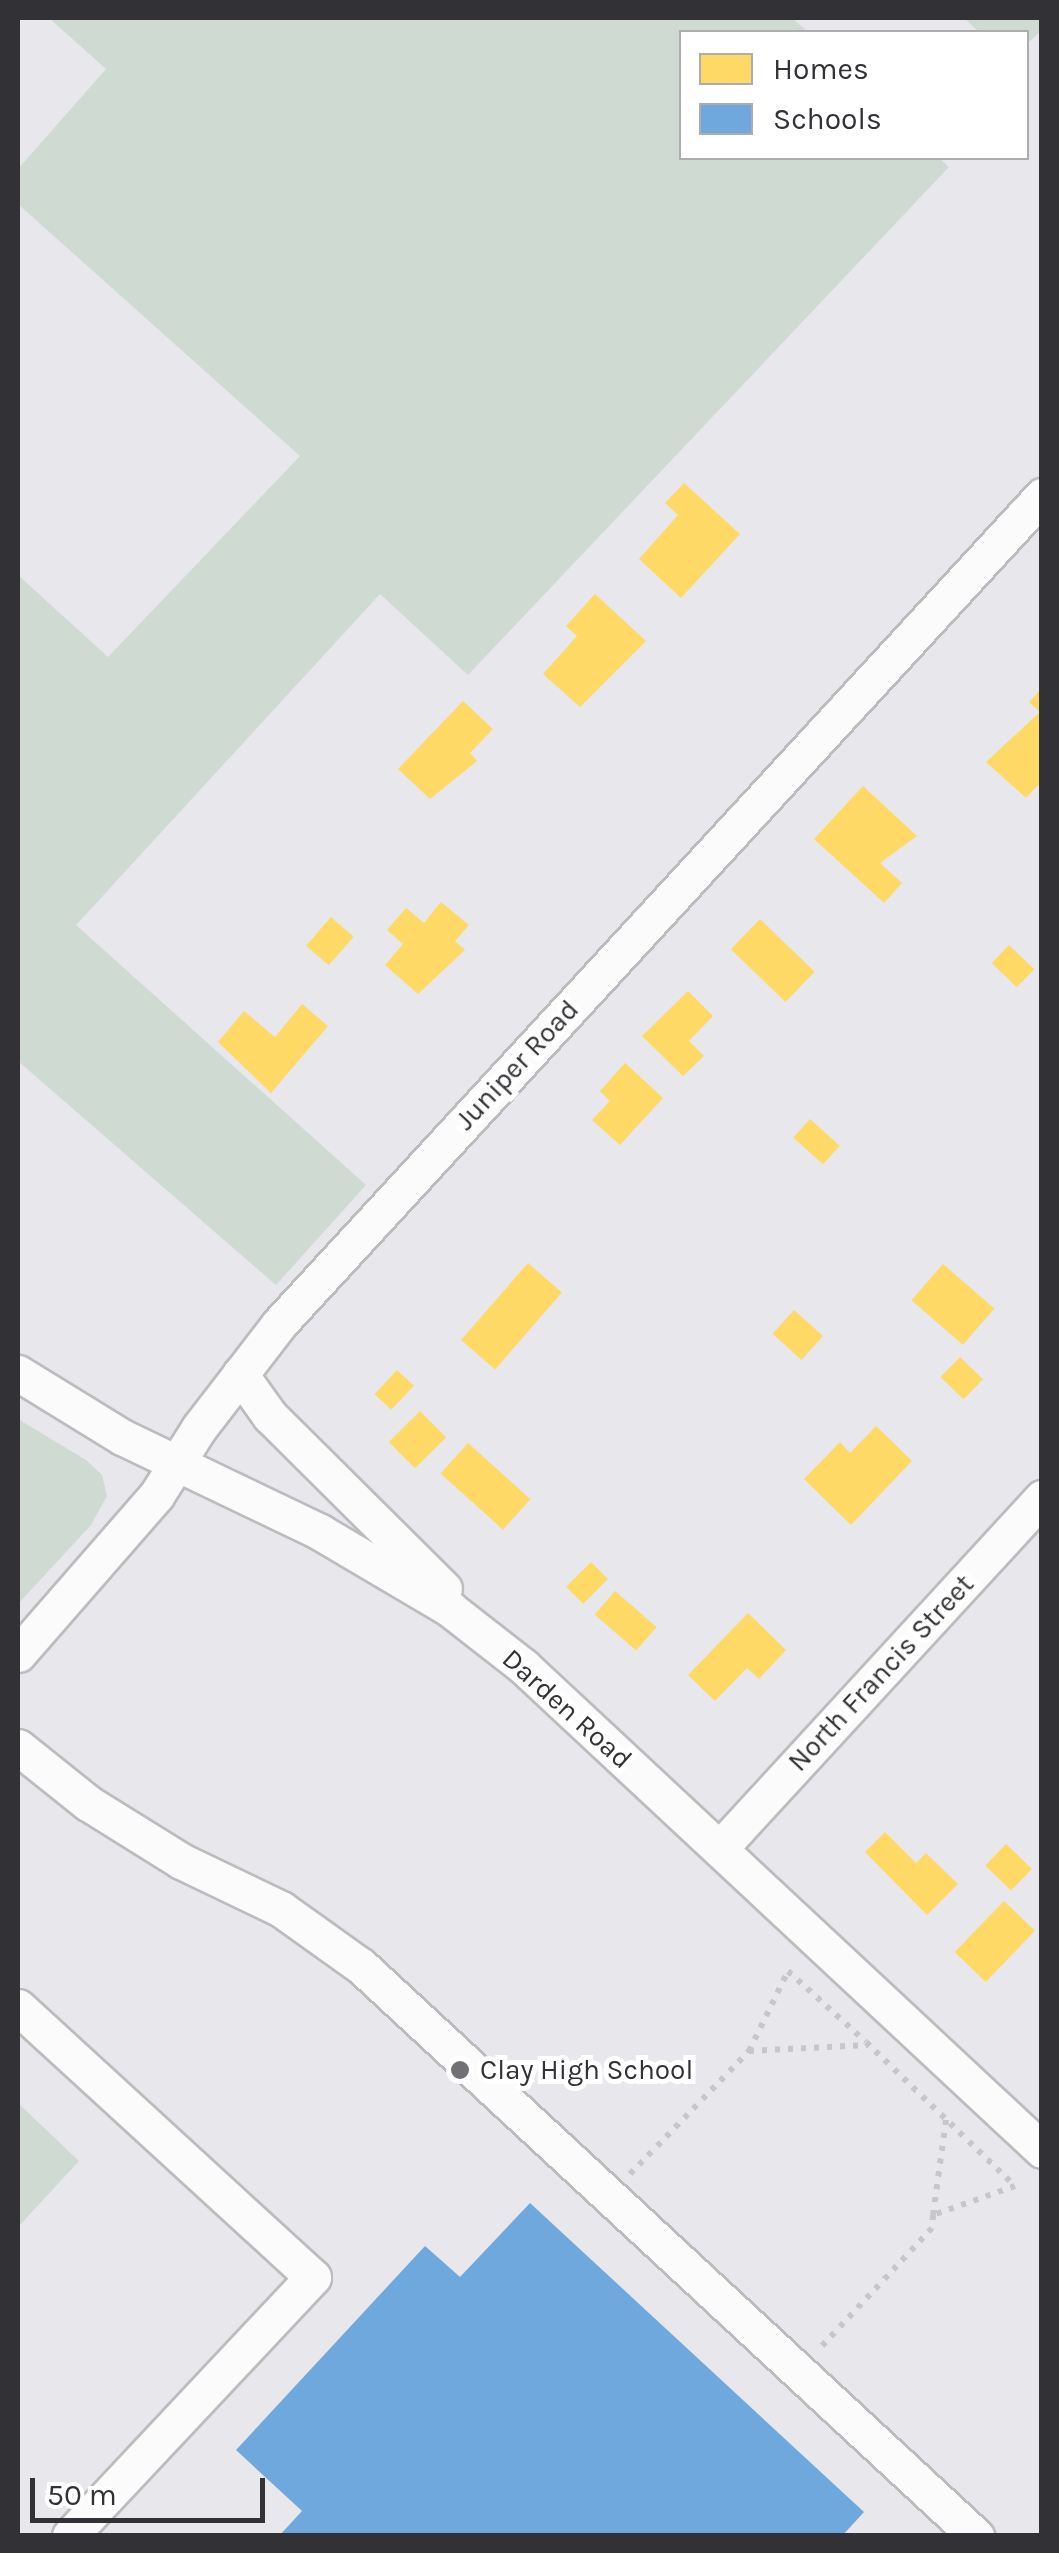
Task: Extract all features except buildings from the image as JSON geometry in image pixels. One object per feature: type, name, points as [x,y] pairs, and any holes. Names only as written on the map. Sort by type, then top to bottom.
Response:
[{"type":"street","name":"Juniper Road","points":[[18,1654],[121,1540],[279,1324],[1042,496]]},
{"type":"street","name":"Darden Road","points":[[18,1373],[177,1462],[396,1576],[523,1666],[1042,2150]]},
{"type":"street","points":[[240,1374],[316,1464],[523,1666]]},
{"type":"street","name":"North Francis Street","points":[[720,1848],[1042,1498]]},
{"type":"street","points":[[18,1747],[88,1803],[181,1860],[281,1908],[361,1966],[976,2536]]},
{"type":"street","points":[[18,2007],[313,2277],[70,2536]]},
{"type":"path","points":[[610,2196],[749,2051],[788,1971],[1015,2186],[933,2215]]},
{"type":"path","points":[[749,2051],[870,2045]]},
{"type":"path","points":[[798,2372],[932,2228],[946,2120]]},
{"type":"shaded area","points":[[49,18],[792,18],[806,30],[679,30],[679,160],[941,160],[949,167],[468,675],[380,594],[76,925],[366,1185],[276,1285],[18,1061],[18,575],[108,657],[300,456],[18,204],[18,169],[106,69]]},
{"type":"shaded area","points":[[964,18],[1041,18],[1041,31],[1029,42],[1029,30],[977,30]]},
{"type":"shaded area","points":[[18,1419],[86,1460],[102,1475],[107,1496],[91,1525],[18,1604]]},
{"type":"shaded area","points":[[18,2103],[79,2161],[18,2227]]},
{"type":"place","name":"Clay High School","points":[[460,2070]]}]
